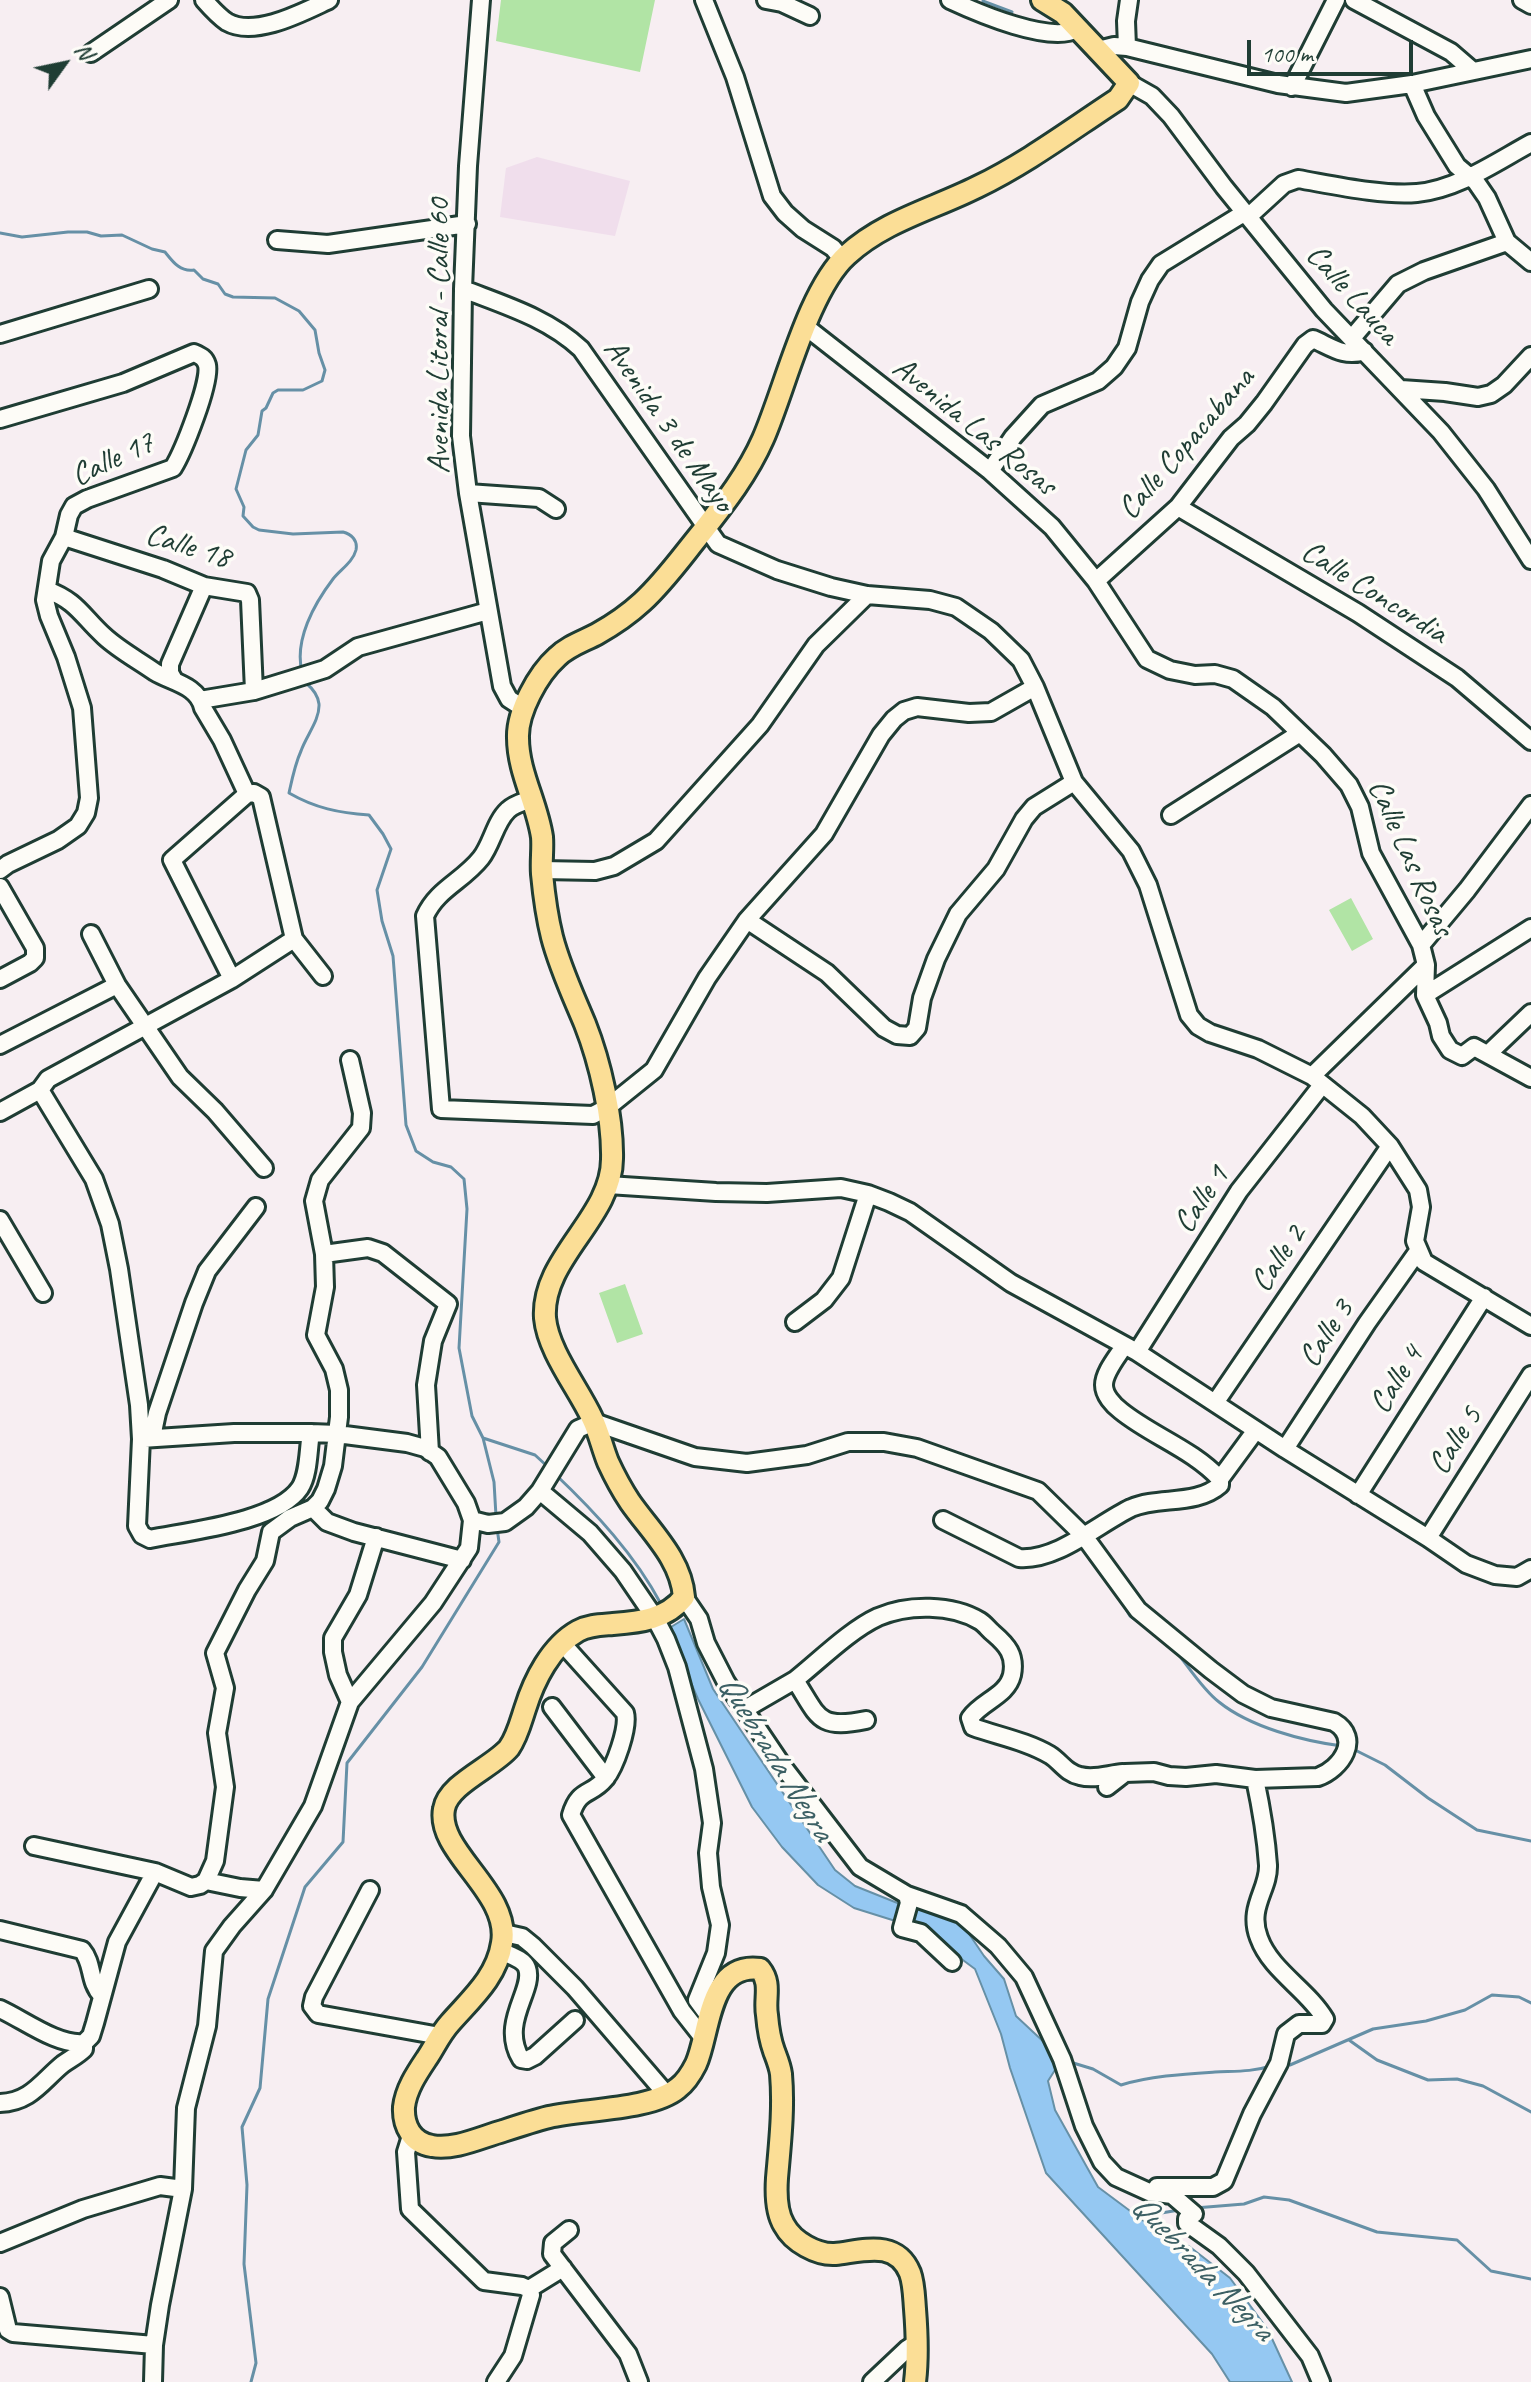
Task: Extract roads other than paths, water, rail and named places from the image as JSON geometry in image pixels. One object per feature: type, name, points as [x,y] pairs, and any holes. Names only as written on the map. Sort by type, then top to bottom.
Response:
[{"type":"main road","points":[[915,2382],[918,2342],[910,2274],[905,2264],[896,2255],[881,2249],[823,2253],[805,2246],[784,2226],[776,2187],[783,2113],[781,2075],[766,2010],[766,1977],[760,1969],[750,1968],[729,1977],[708,2015],[697,2063],[687,2080],[667,2095],[644,2103],[550,2117],[448,2147],[430,2146],[411,2136],[404,2120],[404,2105],[408,2089],[440,2036],[490,1975],[502,1942],[500,1917],[491,1898],[444,1827],[446,1802],[452,1793],[512,1745],[531,1689],[562,1643],[579,1630],[593,1625],[669,1609],[683,1580],[668,1553],[628,1499],[609,1464],[594,1422],[551,1343],[545,1317],[548,1295],[558,1270],[608,1185],[613,1162],[608,1107],[587,1029],[552,937],[542,870],[542,836],[521,764],[517,735],[523,708],[556,657],[604,630],[644,600],[739,484],[762,442],[806,327],[828,279],[842,259],[882,230],[1010,170],[1118,99],[1129,83],[1059,6],[1042,0]]},
{"type":"street","points":[[91,53],[169,0]]},
{"type":"street","points":[[204,0],[229,24],[248,26],[267,26],[292,18],[329,0]]},
{"type":"street","name":"Avenida Litoral - Calle 60","points":[[481,0],[468,166],[461,436],[502,686],[509,699],[523,708]]},
{"type":"street","points":[[704,0],[735,77],[772,196],[785,213],[833,248],[842,259]]},
{"type":"street","points":[[766,0],[782,3],[810,16]]},
{"type":"street","points":[[950,0],[1036,30],[1069,33],[1077,29]]},
{"type":"street","points":[[1127,47],[1129,0]]},
{"type":"street","points":[[1292,87],[1336,0]]},
{"type":"street","points":[[1354,0],[1378,5],[1451,52],[1473,71]]},
{"type":"street","points":[[1522,0],[1531,5]]},
{"type":"street","points":[[1098,50],[1127,47],[1292,87],[1346,93],[1412,84],[1531,59]]},
{"type":"street","name":"Calle Lauca","points":[[1129,83],[1152,96],[1171,116],[1246,215],[1324,310],[1441,432],[1468,465],[1529,554]]},
{"type":"street","points":[[1412,84],[1426,116],[1457,166],[1470,176],[1487,198],[1507,242],[1531,262]]},
{"type":"street","points":[[990,471],[1013,437],[1042,405],[1098,381],[1114,367],[1127,348],[1140,302],[1161,264],[1246,215],[1284,184],[1298,179],[1395,193],[1418,193],[1470,176],[1531,143]]},
{"type":"street","points":[[277,240],[328,244],[467,224]]},
{"type":"street","points":[[1352,338],[1398,284],[1424,271],[1507,242]]},
{"type":"street","points":[[0,334],[149,289]]},
{"type":"street","name":"Avenida 3 de Mayo","points":[[463,289],[548,324],[581,349],[718,544],[777,570],[831,587],[867,595],[930,600],[956,607],[977,620],[1021,660],[1074,782],[1131,851],[1148,885],[1189,1015],[1198,1026],[1210,1033],[1258,1049],[1317,1081],[1362,1116],[1390,1146],[1418,1190],[1421,1207],[1415,1241],[1418,1251]]},
{"type":"street","name":"Avenida Las Rosas","points":[[806,327],[990,471],[1052,527],[1096,581]]},
{"type":"street","name":"Calle Copacabana","points":[[1096,581],[1178,507],[1231,438],[1256,413],[1305,345],[1313,339],[1339,352],[1354,355],[1364,351]]},
{"type":"street","name":"Calle 17","points":[[0,419],[123,383],[194,353],[202,356],[207,363],[207,377],[195,415],[173,468],[87,499],[74,506],[69,515],[64,537],[51,561],[45,600],[82,708],[89,798],[86,813],[78,826],[0,870]]},
{"type":"street","points":[[1401,389],[1478,397],[1491,394],[1504,385],[1531,356]]},
{"type":"street","points":[[468,493],[539,498],[556,509]]},
{"type":"street","name":"Calle Concordia","points":[[1178,507],[1408,645],[1481,697],[1531,741]]},
{"type":"street","name":"Calle 18","points":[[64,537],[163,569],[204,586],[243,592],[249,596],[254,691]]},
{"type":"street","name":"Calle Las Rosas","points":[[1096,581],[1147,659],[1170,670],[1195,675],[1215,674],[1233,679],[1273,707],[1323,755],[1349,785],[1360,807],[1371,853],[1421,945],[1426,965],[1425,995],[1441,1036],[1450,1050],[1462,1056],[1474,1047],[1531,1078]]},
{"type":"street","points":[[174,680],[170,664],[204,586]]},
{"type":"street","points":[[47,590],[63,596],[82,611],[115,645],[158,674],[195,693],[247,794]]},
{"type":"street","points":[[542,870],[595,871],[614,866],[656,841],[760,725],[816,645],[867,595]]},
{"type":"street","points":[[202,702],[254,691],[325,669],[358,647],[488,611]]},
{"type":"street","points":[[531,799],[509,808],[483,855],[471,870],[431,901],[425,916],[441,1109],[593,1115],[608,1107],[654,1070],[707,978],[747,920],[824,834],[881,735],[894,719],[904,711],[917,707],[969,713],[991,712],[1035,687]]},
{"type":"street","points":[[1171,815],[1300,733]]},
{"type":"street","points":[[747,920],[827,973],[884,1028],[897,1035],[910,1036],[917,1028],[922,998],[936,959],[958,914],[996,869],[1034,807],[1074,782]]},
{"type":"street","points":[[232,979],[172,860],[247,794],[254,793],[261,797],[294,939],[323,976]]},
{"type":"street","points":[[1421,945],[1531,805]]},
{"type":"street","points":[[0,887],[35,948],[35,958],[0,979]]},
{"type":"street","points":[[1425,995],[1531,928]]},
{"type":"street","points":[[91,934],[117,985],[180,1077],[215,1111],[264,1168]]},
{"type":"street","points":[[0,1112],[40,1090],[48,1079],[232,979],[294,939]]},
{"type":"street","name":"Calle 1","points":[[1220,1479],[1184,1450],[1121,1411],[1110,1400],[1104,1386],[1105,1377],[1131,1349],[1317,1081],[1426,965]]},
{"type":"street","points":[[0,1045],[117,985]]},
{"type":"street","points":[[1488,1054],[1531,1013]]},
{"type":"street","points":[[206,1881],[215,1861],[225,1787],[217,1733],[225,1688],[215,1653],[265,1561],[271,1532],[320,1501],[333,1466],[339,1390],[334,1369],[316,1335],[325,1287],[324,1254],[314,1201],[320,1180],[361,1128],[362,1113],[350,1060]]},
{"type":"street","points":[[40,1090],[94,1179],[103,1201],[119,1269],[147,1438]]},
{"type":"street","name":"Calle 2","points":[[1215,1403],[1390,1146]]},
{"type":"street","points":[[608,1185],[767,1193],[841,1188],[868,1194],[910,1212],[1011,1283],[1131,1349],[1466,1564],[1495,1575],[1517,1577],[1531,1569]]},
{"type":"street","points":[[795,1322],[824,1300],[841,1278],[868,1194]]},
{"type":"street","points":[[256,1207],[207,1271],[147,1438],[137,1526],[142,1535],[150,1539],[238,1522],[259,1516],[277,1506],[299,1489],[305,1473],[311,1433]]},
{"type":"street","points":[[1,1224],[43,1293]]},
{"type":"street","points":[[324,1254],[368,1248],[383,1253],[448,1304],[433,1341],[426,1385],[430,1452]]},
{"type":"street","points":[[1418,1251],[1424,1262],[1531,1326]]},
{"type":"street","name":"Calle 3","points":[[1285,1449],[1418,1251]]},
{"type":"street","name":"Calle 4","points":[[1358,1495],[1484,1297]]},
{"type":"street","name":"Calle 5","points":[[1428,1538],[1531,1375]]},
{"type":"street","points":[[153,2382],[160,2305],[183,2189],[186,2108],[207,2026],[214,1951],[264,1890],[313,1806],[350,1702],[433,1603],[488,1522],[526,1507],[543,1486],[578,1429],[594,1422],[695,1457],[747,1463],[807,1455],[848,1442],[884,1442],[917,1448],[1038,1491],[1084,1536],[1138,1610],[1232,1686],[1271,1708],[1334,1722],[1343,1727],[1348,1747],[1342,1759],[1326,1774],[1310,1779],[1255,1779],[1216,1774],[1186,1777],[1154,1772],[1081,1777],[1066,1771],[1053,1756],[973,1727],[970,1718],[977,1708],[1003,1691],[1012,1676],[1011,1651],[1006,1642],[982,1622],[956,1611],[937,1608],[912,1609],[880,1616],[864,1625],[795,1680],[745,1709]]},
{"type":"street","points":[[943,1520],[1019,1558],[1031,1559],[1084,1536],[1146,1503],[1203,1496],[1220,1485],[1220,1479],[1256,1430]]},
{"type":"street","points":[[147,1438],[311,1433],[407,1443],[425,1448],[438,1457],[466,1503],[488,1522]]},
{"type":"street","points":[[543,1486],[623,1571],[669,1609],[699,1619],[706,1643],[726,1682],[784,1768],[860,1867],[908,1899],[961,1914],[998,1946],[1024,1977],[1062,2059],[1084,2126],[1102,2162],[1116,2177],[1149,2192],[1172,2195],[1189,2208],[1194,2214],[1187,2219],[1187,2223],[1219,2246],[1246,2273],[1310,2356],[1321,2382]]},
{"type":"street","points":[[313,1508],[327,1522],[462,1560]]},
{"type":"street","points":[[350,1702],[338,1675],[333,1638],[358,1595],[376,1537]]},
{"type":"street","points":[[669,1609],[677,1667],[704,1769],[712,1823],[708,1853],[711,1887],[720,1925],[719,1939],[697,2000],[708,2015]]},
{"type":"street","points":[[562,1643],[625,1713],[627,1720],[606,1778],[575,1802],[571,1815],[682,2011],[704,2039]]},
{"type":"street","points":[[795,1680],[821,1719],[829,1724],[866,1720]]},
{"type":"street","points":[[552,1707],[606,1778]]},
{"type":"street","points":[[1107,1787],[1125,1773]]},
{"type":"street","points":[[1149,2192],[1158,2185],[1213,2187],[1224,2181],[1252,2114],[1279,2063],[1286,2034],[1299,2024],[1322,2024],[1325,2019],[1317,2006],[1269,1958],[1258,1937],[1255,1918],[1268,1869],[1264,1819],[1255,1779]]},
{"type":"street","points":[[34,1846],[155,1872],[191,1887],[206,1881],[264,1890]]},
{"type":"street","points":[[0,2009],[61,2040],[84,2043],[91,2036],[117,1942],[155,1872]]},
{"type":"street","points":[[370,1890],[312,2006],[318,2014],[440,2036]]},
{"type":"street","points":[[908,1899],[902,1928],[921,1933],[952,1962]]},
{"type":"street","points":[[0,1930],[82,1950],[89,1961],[92,1983],[102,1996]]},
{"type":"street","points":[[502,1942],[522,1937],[542,1954],[667,2095]]},
{"type":"street","points":[[502,1942],[528,1969],[514,2022],[516,2049],[521,2059],[535,2056],[575,2020]]},
{"type":"street","points":[[4,2104],[42,2085],[84,2049],[84,2043]]},
{"type":"street","points":[[411,2136],[406,2152],[410,2209],[484,2281],[529,2289],[531,2295],[513,2356],[496,2382]]},
{"type":"street","points":[[0,2243],[83,2209],[160,2186],[183,2189]]},
{"type":"street","points":[[569,2230],[553,2243],[552,2254],[628,2354],[639,2382]]},
{"type":"street","points":[[529,2289],[563,2268]]},
{"type":"street","points":[[0,2297],[8,2330],[13,2333],[154,2345]]},
{"type":"street","points":[[872,2382],[918,2342]]},
{"type":"water","name":"Quebrada Negra","points":[[684,1619],[713,1689],[835,1870],[855,1886],[905,1906],[928,1909],[963,1925],[1004,1979],[1016,2016],[1062,2059],[1048,2081],[1055,2110],[1098,2187],[1153,2228],[1190,2247],[1230,2278],[1268,2330],[1292,2382],[1230,2382],[1212,2354],[1046,2173],[1001,2034],[975,1969],[921,1929],[854,1908],[818,1885],[782,1847],[752,1807],[678,1653],[671,1627]]},
{"type":"waterway","points":[[983,1],[1012,12]]},
{"type":"waterway","points":[[0,233],[22,237],[68,232],[122,235],[165,252],[181,268],[194,270],[203,279],[218,284],[225,294],[275,298],[299,311],[315,330],[325,370],[322,381],[303,390],[278,390],[273,393],[262,411],[258,435],[246,450],[236,489],[244,507],[243,516],[259,530],[293,534],[343,532],[355,540],[356,550],[352,558],[326,589],[307,623],[301,647],[302,672]]},
{"type":"waterway","points":[[306,683],[316,695],[319,710],[297,761],[289,793],[328,809],[369,815],[391,849],[377,890],[382,921],[393,956],[406,1125],[416,1151],[433,1162],[451,1167],[464,1179],[467,1209],[459,1348],[472,1416],[483,1438],[494,1482],[496,1516]]},
{"type":"waterway","name":"Quebrada Negra","points":[[483,1438],[535,1455],[547,1466]]},
{"type":"waterway","name":"Quebrada Negra","points":[[555,1474],[613,1535],[639,1568],[661,1604]]},
{"type":"waterway","points":[[251,2382],[256,2363],[244,2264],[247,2185],[242,2127],[260,2088],[268,1999],[305,1887],[343,1842],[347,1763],[422,1667],[499,1542],[497,1528]]},
{"type":"waterway","points":[[1120,1599],[1130,1616],[1150,1630]]},
{"type":"waterway","points":[[1175,1650],[1207,1691],[1232,1711],[1278,1732],[1342,1746]]},
{"type":"waterway","points":[[1353,1749],[1385,1765],[1477,1830],[1531,1841]]},
{"type":"waterway","points":[[1286,2064],[1290,2065],[1373,2029],[1426,2021],[1465,2010],[1492,1995],[1519,1997],[1531,2003]]},
{"type":"waterway","points":[[1349,2040],[1377,2060],[1428,2080],[1457,2079],[1483,2086],[1531,2112]]},
{"type":"waterway","points":[[1070,2062],[1093,2069],[1121,2085],[1167,2076],[1271,2066]]},
{"type":"waterway","points":[[1195,2208],[1244,2204],[1264,2197],[1289,2200],[1377,2232],[1457,2240],[1491,2271],[1531,2279]]},
{"type":"waterway","points":[[1138,2217],[1179,2210]]}]
